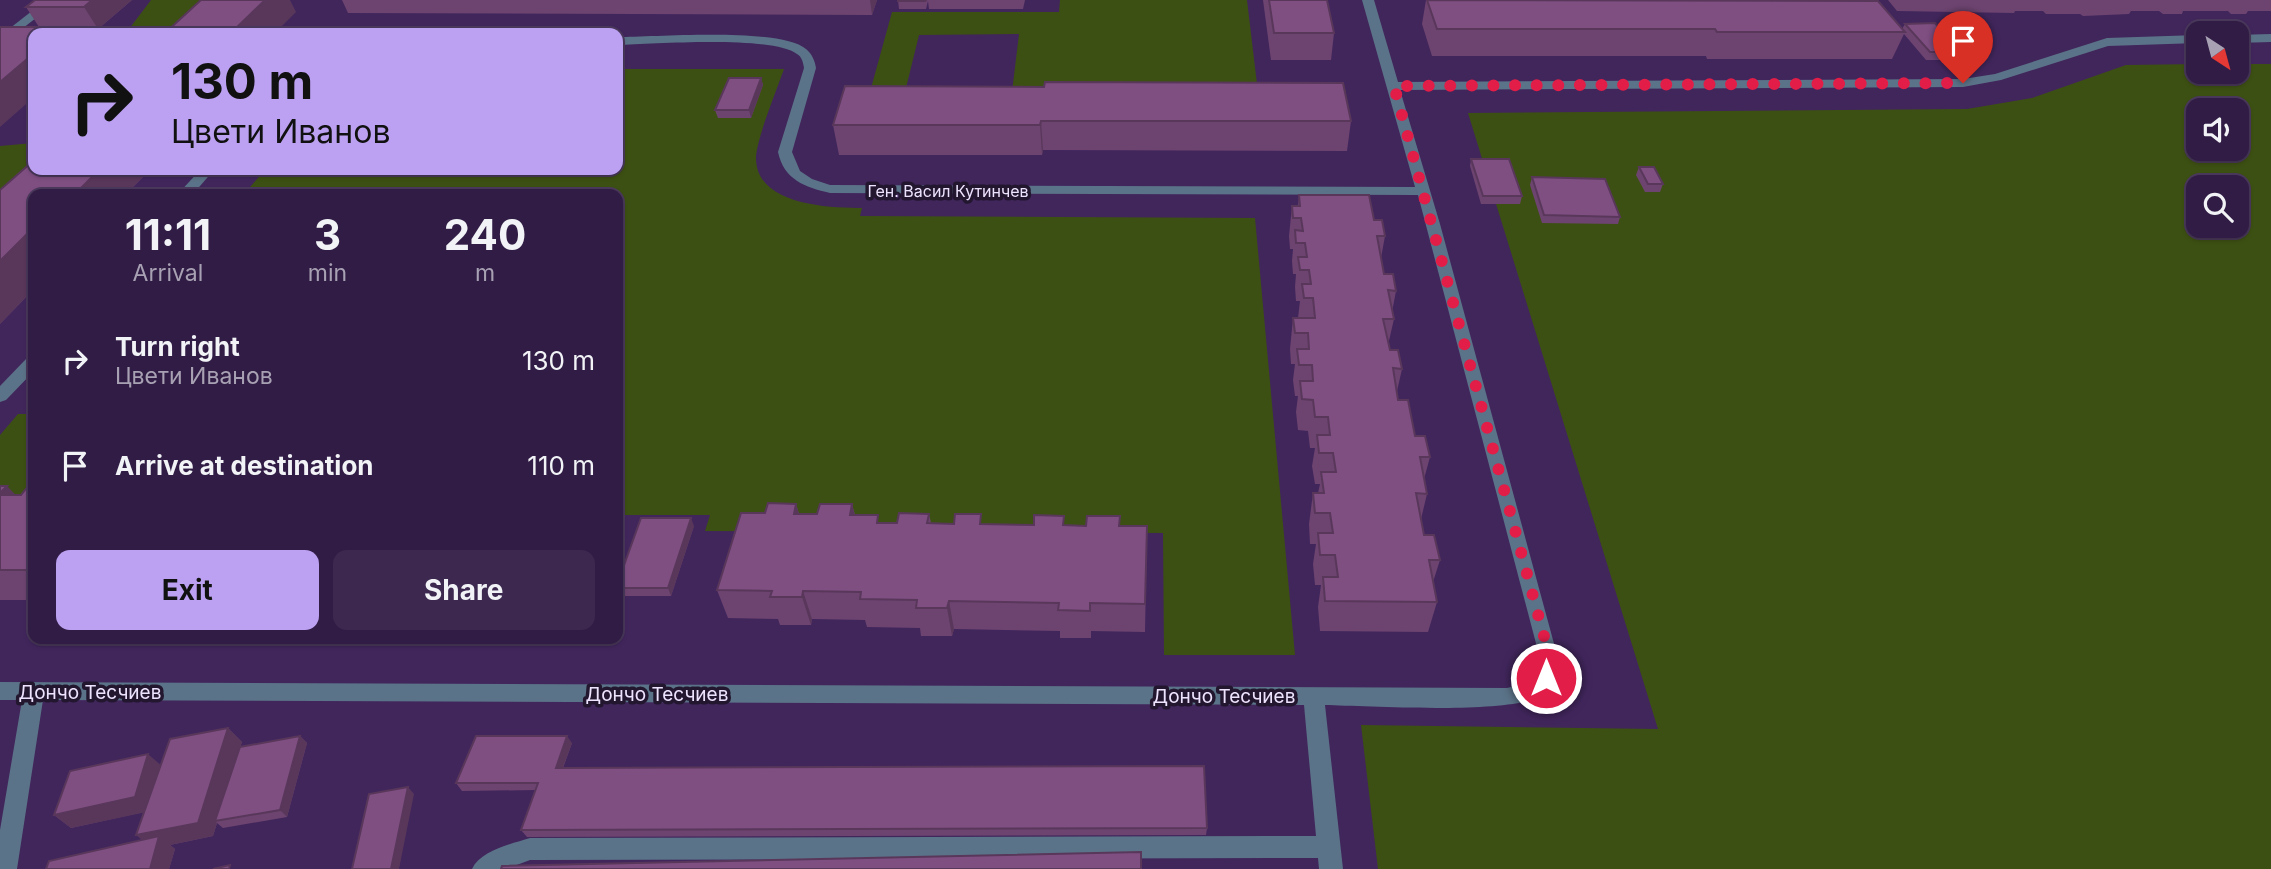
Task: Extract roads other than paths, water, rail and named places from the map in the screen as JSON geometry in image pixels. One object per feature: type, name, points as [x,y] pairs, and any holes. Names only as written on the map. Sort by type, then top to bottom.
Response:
[{"type":"street","points":[[0,42],[53,0]]},
{"type":"street","points":[[484,869],[530,849],[1330,858],[1314,696],[1524,695],[1538,689],[1546,678],[1550,664],[1423,191],[1368,0]]},
{"type":"street","points":[[2249,38],[2271,38]]},
{"type":"street","points":[[1394,86],[1963,83],[1997,78],[2107,42],[2186,39]]},
{"type":"street","name":"Ген. Васил Кутинчев","points":[[623,41],[771,41],[801,50],[808,59],[810,68],[785,152],[786,164],[802,180],[830,190],[1423,191]]},
{"type":"street","points":[[190,189],[202,175]]},
{"type":"street","points":[[0,396],[28,367]]},
{"type":"street","name":"Дончо Тесчиев","points":[[0,691],[1314,696]]},
{"type":"street","points":[[5,869],[34,692]]}]
